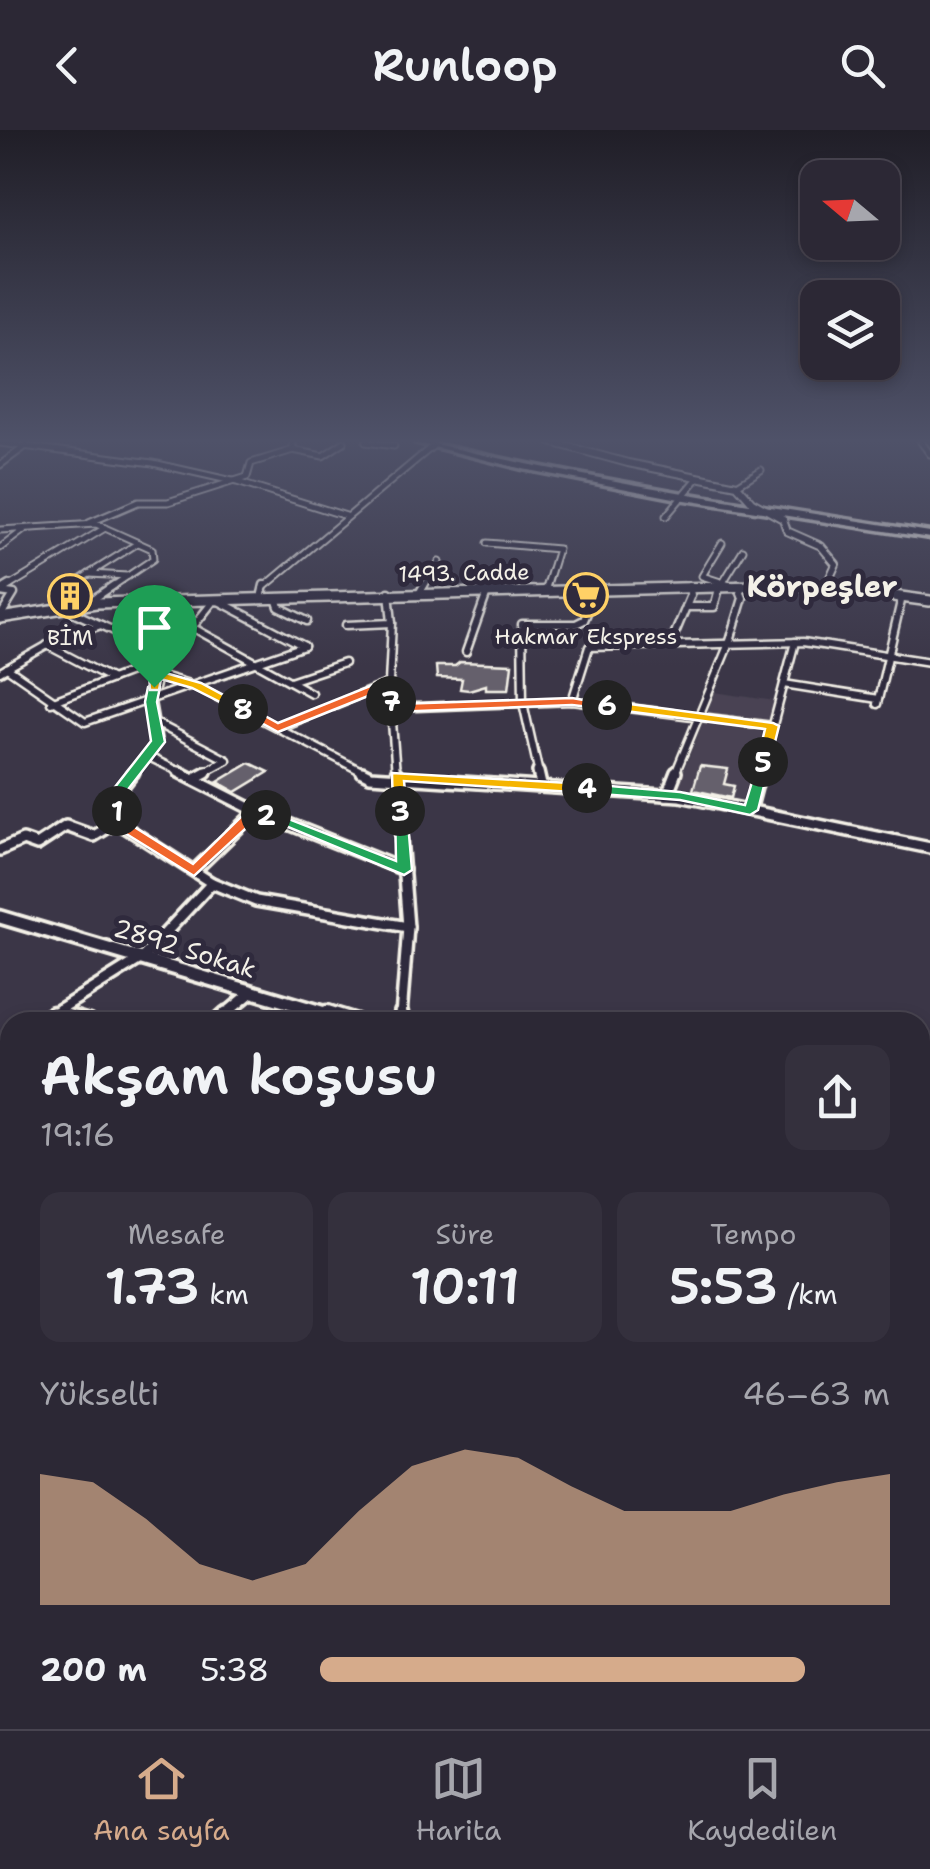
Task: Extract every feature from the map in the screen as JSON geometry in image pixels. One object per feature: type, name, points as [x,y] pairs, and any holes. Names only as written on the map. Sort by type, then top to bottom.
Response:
[{"type":"highway","points":[[817,517],[930,534]]},
{"type":"street","points":[[87,525],[106,517]]},
{"type":"street","points":[[261,598],[263,586],[345,517]]},
{"type":"street","points":[[778,517],[788,531],[824,549],[836,564],[826,586]]},
{"type":"street","points":[[0,530],[87,525],[105,528],[155,553],[130,576],[86,604]]},
{"type":"street","points":[[0,548],[26,528]]},
{"type":"street","points":[[0,592],[105,528]]},
{"type":"street","points":[[70,587],[138,543]]},
{"type":"street","points":[[487,543],[558,550],[546,588]]},
{"type":"street","points":[[722,543],[702,576],[722,583]]},
{"type":"street","points":[[686,607],[714,606],[722,583],[743,550]]},
{"type":"street","points":[[420,592],[439,562]]},
{"type":"street","points":[[89,574],[130,576]]},
{"type":"street","name":"1493. Cadde","points":[[0,618],[86,604],[722,583],[826,586],[930,601]]},
{"type":"street","points":[[667,795],[730,641],[743,598],[738,585]]},
{"type":"street","points":[[670,645],[691,595],[689,586]]},
{"type":"street","points":[[541,786],[523,703],[522,624],[576,624],[584,620],[598,587]]},
{"type":"street","points":[[466,652],[488,590]]},
{"type":"street","points":[[0,592],[14,594],[0,618]]},
{"type":"street","points":[[389,592],[389,683],[408,926],[401,1012]]},
{"type":"street","points":[[784,684],[877,702],[902,597]]},
{"type":"street","points":[[276,598],[279,606],[308,621]]},
{"type":"street","points":[[0,850],[22,840],[37,845],[66,826],[94,836],[117,822],[121,814],[111,806],[112,801],[158,742],[152,699],[160,657],[169,640],[190,626],[215,599],[304,646],[196,686],[152,699],[85,722],[3,670],[47,645],[101,625]]},
{"type":"street","points":[[118,633],[154,601]]},
{"type":"street","points":[[61,607],[160,657]]},
{"type":"street","points":[[346,625],[392,623]]},
{"type":"street","points":[[190,626],[311,693]]},
{"type":"street","points":[[750,810],[795,642]]},
{"type":"street","points":[[572,702],[589,647],[795,642],[930,662]]},
{"type":"street","points":[[47,645],[112,679]]},
{"type":"street","points":[[51,702],[160,657]]},
{"type":"street","points":[[290,682],[344,663]]},
{"type":"street","points":[[155,674],[196,686],[370,776],[667,795],[930,848]]},
{"type":"street","points":[[278,728],[389,683]]},
{"type":"street","points":[[391,708],[572,702],[773,726]]},
{"type":"street","points":[[154,722],[226,760],[194,780]]},
{"type":"street","points":[[149,757],[256,811],[404,870]]},
{"type":"street","points":[[194,872],[256,811]]},
{"type":"street","points":[[117,822],[194,872],[256,901],[408,926]]},
{"type":"street","points":[[55,1012],[142,958],[212,882]]},
{"type":"street","name":"2892 Sokak","points":[[0,917],[321,1012]]},
{"type":"street","points":[[228,1012],[252,992]]},
{"type":"shaded area","points":[[715,692],[775,701],[746,806],[675,792]]},
{"type":"building","points":[[460,662],[512,664],[509,689],[486,689],[486,685],[460,689],[462,679],[437,678],[436,666],[455,666]]},
{"type":"building","points":[[250,763],[269,772],[236,792],[218,782]]},
{"type":"building","points":[[700,766],[728,769],[724,784],[734,786],[731,798],[693,790]]},
{"type":"place","name":"Hakmar Ekspress","points":[[586,595]]},
{"type":"place","name":"BİM","points":[[70,596]]},
{"type":"district","name":"Körpeşler","points":[[822,586]]},
{"type":"route","points":[[155,674],[180,680],[278,728],[389,683],[391,708],[572,702],[773,726],[750,810],[680,796],[397,776],[404,870],[256,811],[194,872],[117,822],[121,814],[111,806],[158,742],[151,702],[154,687],[155,674]]}]
